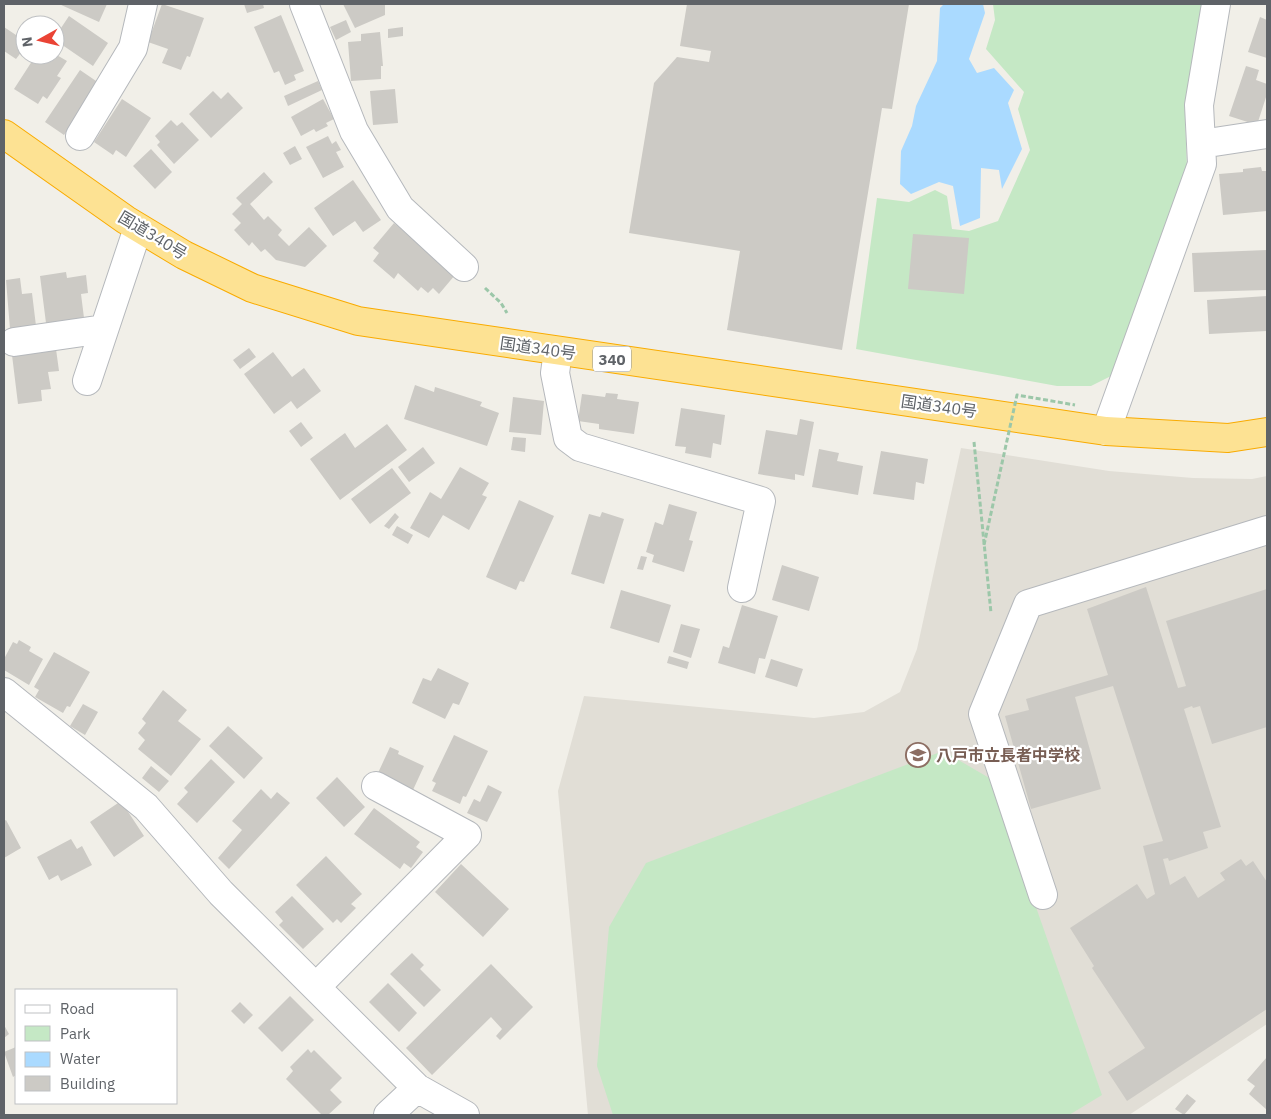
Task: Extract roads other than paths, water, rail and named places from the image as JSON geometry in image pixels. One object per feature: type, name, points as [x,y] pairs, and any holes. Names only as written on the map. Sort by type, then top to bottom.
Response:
[{"type":"highway","name":"国道340号","points":[[4,134],[138,228],[184,255],[252,288],[358,322],[1106,431],[1228,438],[1267,432]]},
{"type":"street","points":[[80,136],[133,48],[143,4]]},
{"type":"street","points":[[304,4],[354,131],[400,208],[464,267]]},
{"type":"street","points":[[1106,431],[1202,164],[1199,105],[1216,4]]},
{"type":"street","points":[[1201,144],[1267,134]]},
{"type":"street","points":[[87,380],[138,228]]},
{"type":"street","points":[[14,342],[104,329]]},
{"type":"street","points":[[558,351],[555,372],[568,438],[580,447],[761,501],[742,588]]},
{"type":"street","points":[[1043,895],[983,714],[1028,604],[1267,530]]},
{"type":"street","points":[[4,692],[146,807],[221,893],[417,1088],[465,1115]]},
{"type":"street","points":[[316,987],[467,835],[376,786]]},
{"type":"street","points":[[388,1115],[417,1088]]},
{"type":"water","points":[[944,4],[983,4],[985,13],[969,59],[977,73],[994,68],[1014,90],[1008,103],[1022,149],[1002,189],[999,170],[981,168],[980,218],[960,226],[953,186],[939,182],[911,194],[900,184],[901,151],[912,126],[916,106],[937,61],[940,8]]},
{"type":"place","name":"八戸市立長者中学校","points":[[918,755]]}]
